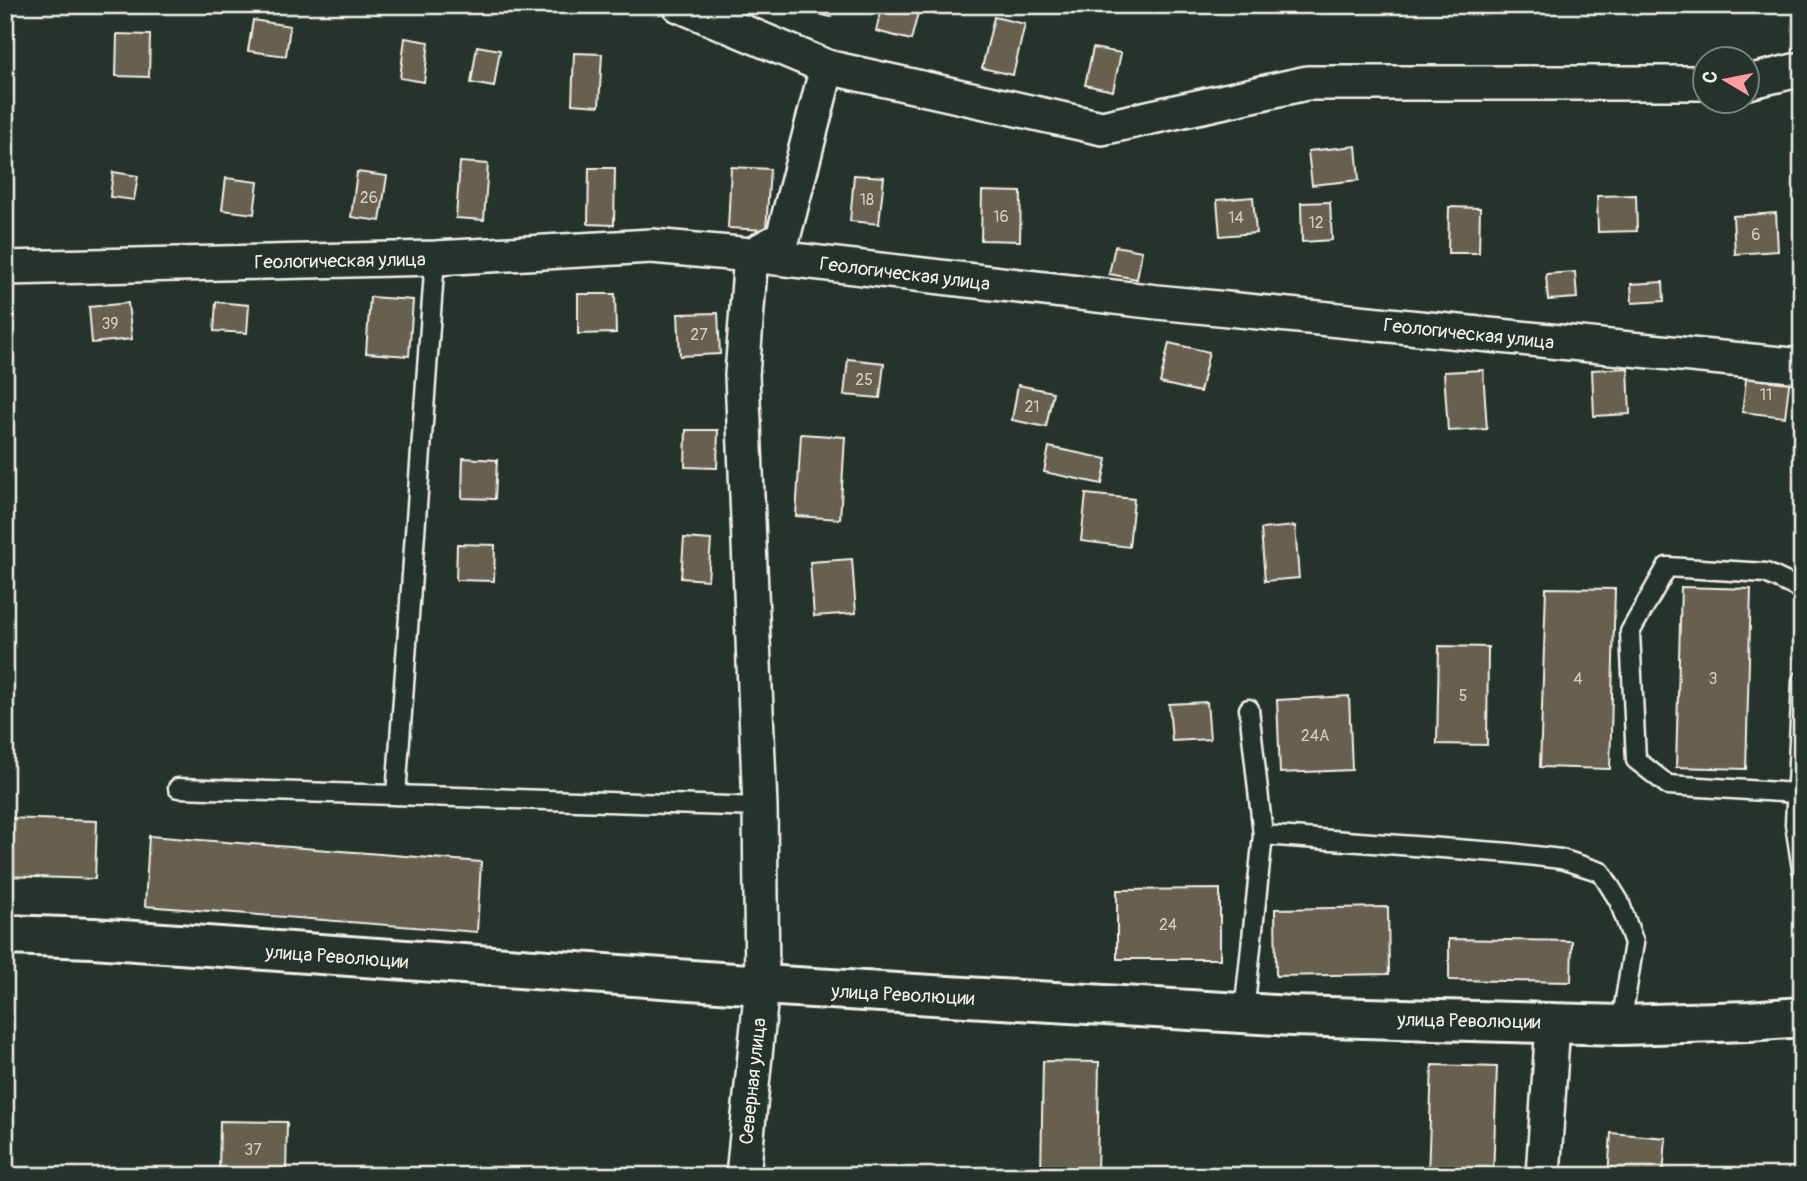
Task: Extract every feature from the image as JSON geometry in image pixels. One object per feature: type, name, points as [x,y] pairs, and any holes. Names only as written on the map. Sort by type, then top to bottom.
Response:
[{"type":"street","points":[[679,5],[827,67],[1102,128],[1307,83],[1692,83]]},
{"type":"street","points":[[751,255],[783,238],[827,67]]},
{"type":"street","points":[[1762,79],[1802,69]]},
{"type":"street","name":"Геологическая улица","points":[[5,268],[435,258],[652,246],[1157,302],[1802,366]]},
{"type":"street","name":"Северная улица","points":[[743,1176],[762,985],[760,807],[742,375],[751,255]]},
{"type":"street","name":"улица Революции","points":[[5,935],[93,938],[762,985],[1292,1016],[1621,1025],[1802,1017]]},
{"type":"street","points":[[1543,1176],[1553,1023]]},
{"type":"lane","points":[[396,795],[435,258]]},
{"type":"lane","points":[[1797,793],[1668,785],[1636,760],[1630,632],[1667,566],[1766,573],[1802,590]]},
{"type":"lane","points":[[1802,681],[1797,793],[1802,869]]},
{"type":"lane","points":[[1244,1013],[1263,835],[1249,709]]},
{"type":"lane","points":[[178,788],[760,807]]},
{"type":"lane","points":[[1263,835],[1510,853],[1561,859],[1601,872],[1619,901],[1634,943],[1621,1025]]},
{"type":"building","points":[[803,5],[834,5],[831,17],[802,10]]},
{"type":"building","points":[[882,5],[920,5],[911,40],[876,31]]},
{"type":"building","points":[[994,17],[1025,24],[1013,75],[982,68]]},
{"type":"building","points":[[253,20],[290,26],[286,56],[248,51]]},
{"type":"building","points":[[117,34],[150,35],[149,77],[116,76]]},
{"type":"building","points":[[5,35],[12,37],[5,76]]},
{"type":"building","points":[[405,38],[429,42],[424,82],[400,78]]},
{"type":"building","points":[[477,46],[500,50],[494,87],[471,83]]},
{"type":"building","points":[[1093,48],[1121,53],[1113,91],[1085,85]]},
{"type":"building","points":[[574,53],[602,54],[599,106],[572,104]]},
{"type":"building","points":[[1356,146],[1359,180],[1312,185],[1308,151]]},
{"type":"building","points":[[460,162],[488,164],[484,220],[456,218]]},
{"type":"building","points":[[731,167],[770,169],[766,230],[728,228]]},
{"type":"building","points":[[589,168],[615,168],[614,225],[588,224]]},
{"type":"building","points":[[113,172],[138,176],[134,200],[110,197]]},
{"type":"building","points":[[357,172],[387,176],[380,221],[351,217]]},
{"type":"building","points":[[854,175],[884,177],[879,224],[850,221]]},
{"type":"building","points":[[226,178],[258,182],[254,214],[222,210]]},
{"type":"building","points":[[982,191],[1021,192],[1020,241],[981,240]]},
{"type":"building","points":[[1636,195],[1637,231],[1598,232],[1597,196]]},
{"type":"building","points":[[1253,197],[1256,233],[1220,236],[1217,200]]},
{"type":"building","points":[[1330,202],[1332,240],[1302,242],[1301,203]]},
{"type":"building","points":[[1449,207],[1480,208],[1479,253],[1448,253]]},
{"type":"building","points":[[1776,213],[1778,251],[1735,254],[1733,216]]},
{"type":"building","points":[[1115,246],[1142,251],[1137,279],[1109,274]]},
{"type":"building","points":[[1575,272],[1577,298],[1548,300],[1546,274]]},
{"type":"building","points":[[1663,282],[1664,301],[1632,303],[1631,284]]},
{"type":"building","points":[[578,294],[615,294],[616,333],[578,334]]},
{"type":"building","points":[[370,297],[413,300],[409,356],[366,353]]},
{"type":"building","points":[[216,302],[249,305],[247,333],[214,331]]},
{"type":"building","points":[[128,303],[132,339],[92,343],[89,307]]},
{"type":"building","points":[[5,304],[12,304],[12,334],[5,334]]},
{"type":"building","points":[[718,313],[720,354],[680,356],[678,314]]},
{"type":"building","points":[[1169,343],[1209,352],[1200,392],[1160,383]]},
{"type":"building","points":[[848,359],[884,363],[880,398],[844,395]]},
{"type":"building","points":[[1628,368],[1630,414],[1594,416],[1592,370]]},
{"type":"building","points":[[1483,370],[1487,429],[1448,431],[1444,372]]},
{"type":"building","points":[[1747,372],[1790,377],[1785,417],[1742,412]]},
{"type":"building","points":[[1018,385],[1053,392],[1046,427],[1012,420]]},
{"type":"building","points":[[686,430],[718,430],[717,468],[685,467]]},
{"type":"building","points":[[801,434],[845,437],[840,519],[796,516]]},
{"type":"building","points":[[1049,447],[1107,459],[1102,484],[1044,472]]},
{"type":"building","points":[[463,458],[497,460],[495,499],[462,498]]},
{"type":"building","points":[[1086,494],[1134,499],[1129,547],[1081,541]]},
{"type":"building","points":[[1295,526],[1299,578],[1265,581],[1261,529]]},
{"type":"building","points":[[684,538],[711,540],[708,580],[681,578]]},
{"type":"building","points":[[457,544],[495,545],[494,581],[456,580]]},
{"type":"building","points":[[852,559],[856,613],[814,616],[810,562]]},
{"type":"building","points":[[1681,587],[1751,589],[1746,769],[1676,767]]},
{"type":"building","points":[[1546,588],[1615,589],[1610,769],[1540,767]]},
{"type":"building","points":[[1439,646],[1488,647],[1487,745],[1437,744]]},
{"type":"building","points":[[1349,696],[1352,770],[1280,773],[1277,700]]},
{"type":"building","points":[[1207,702],[1210,739],[1172,741],[1169,704]]},
{"type":"building","points":[[5,818],[97,821],[95,879],[5,876]]},
{"type":"building","points":[[149,836],[481,862],[477,932],[145,906]]},
{"type":"building","points":[[1220,889],[1220,959],[1117,959],[1117,890]]},
{"type":"building","points":[[1388,907],[1389,974],[1276,976],[1275,909]]},
{"type":"building","points":[[1449,939],[1572,941],[1571,982],[1449,980]]},
{"type":"building","points":[[1043,1061],[1099,1062],[1097,1176],[1041,1176]]},
{"type":"building","points":[[1432,1065],[1497,1067],[1493,1176],[1428,1176]]},
{"type":"building","points":[[220,1121],[287,1122],[286,1176],[219,1176]]},
{"type":"building","points":[[1611,1133],[1666,1138],[1663,1176],[1608,1176]]}]
